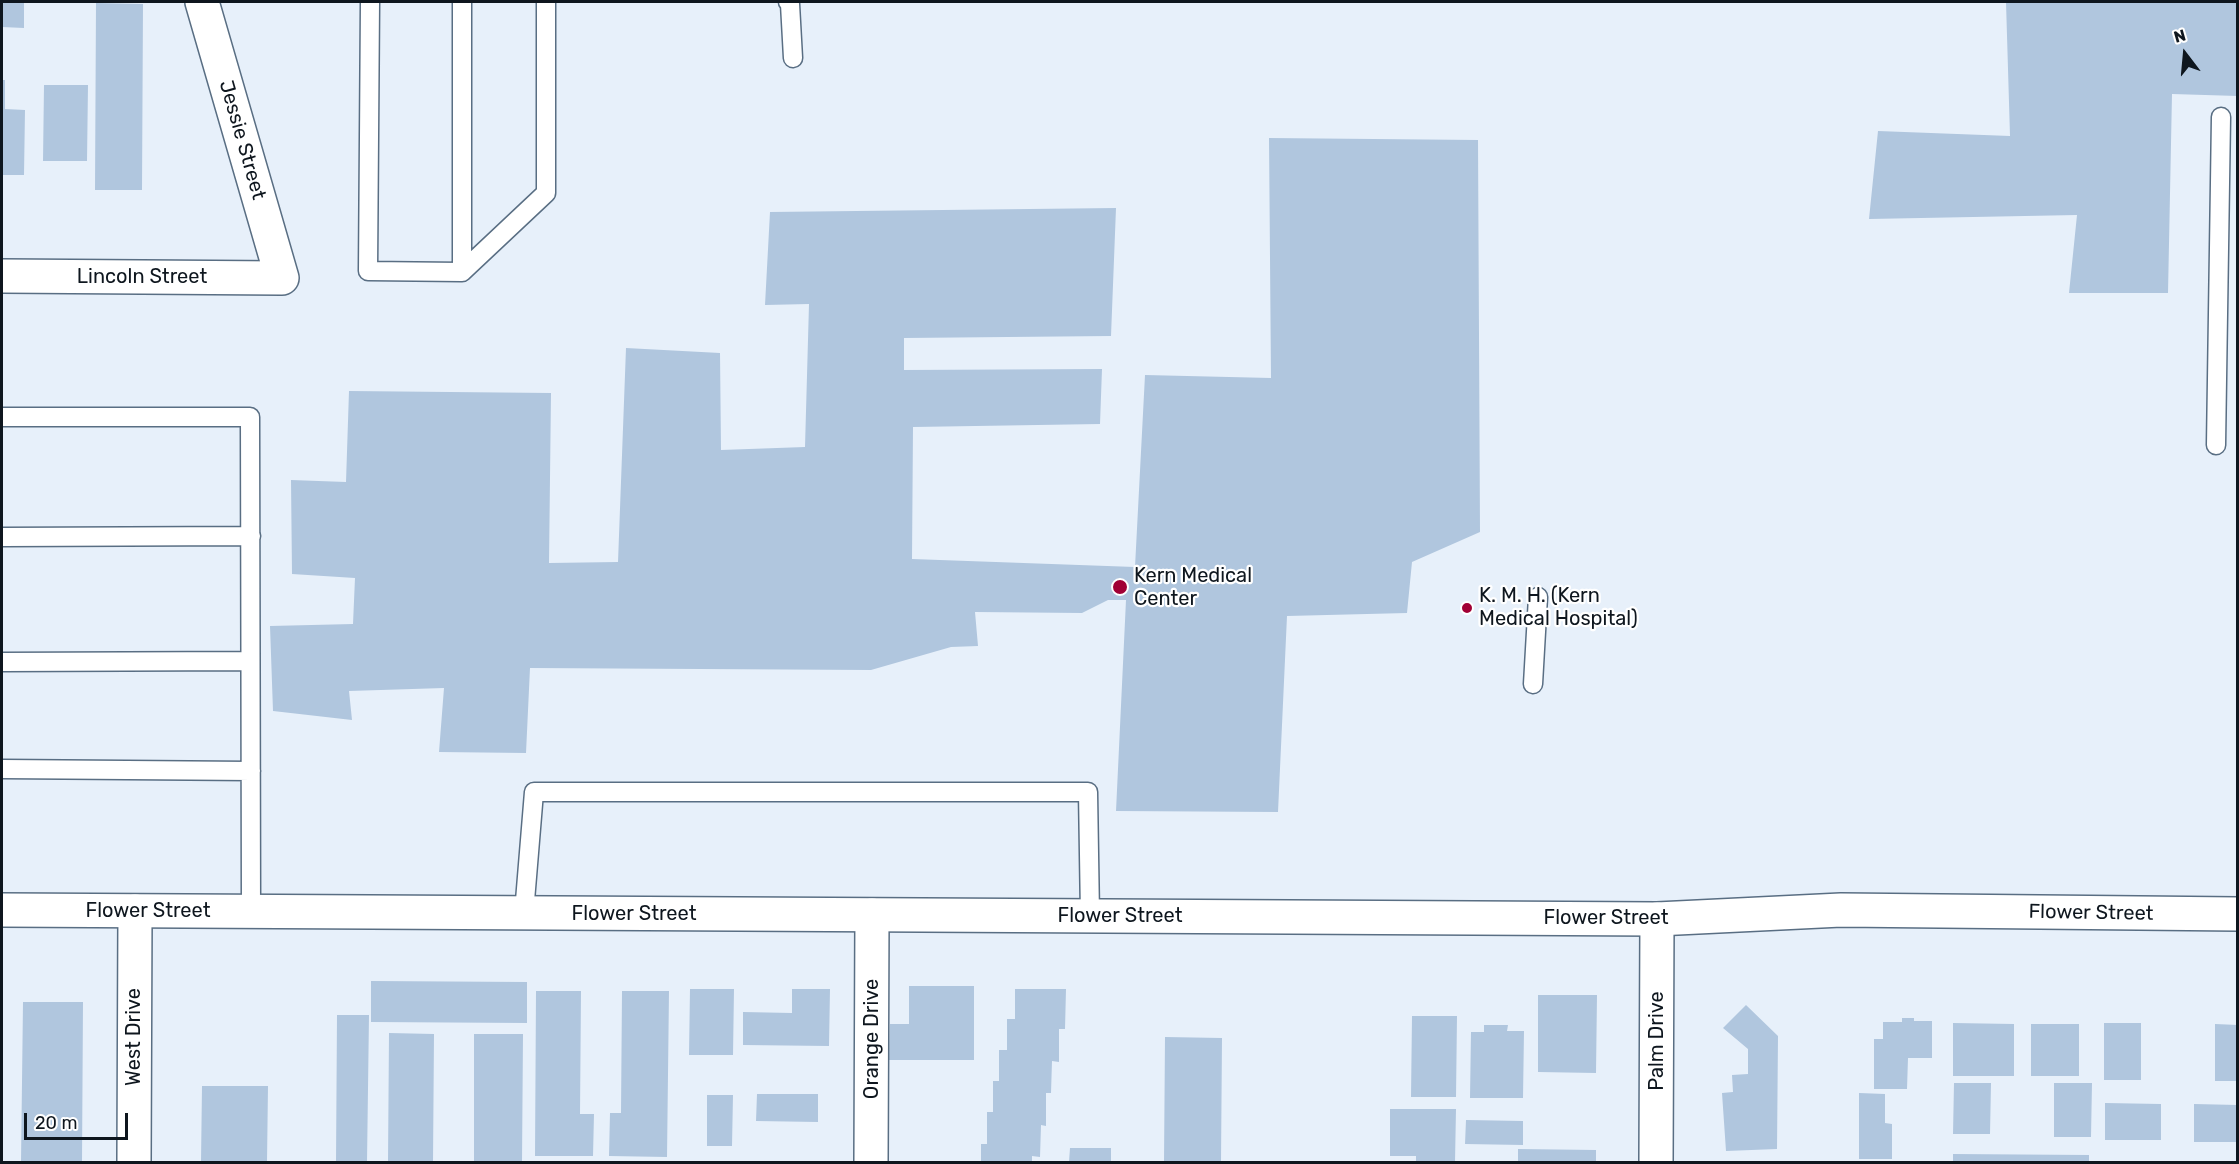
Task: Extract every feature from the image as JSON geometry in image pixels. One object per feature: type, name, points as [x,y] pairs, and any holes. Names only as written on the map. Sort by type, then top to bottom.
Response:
[{"type":"street","name":"Jessie Street","points":[[202,2],[282,278]]},
{"type":"street","name":"Lincoln Street","points":[[2,276],[282,278]]},
{"type":"street","name":"Flower Street","points":[[2,910],[1657,919],[1841,910],[2238,914]]},
{"type":"street","name":"West Drive","points":[[134,1162],[135,911]]},
{"type":"street","name":"Orange Drive","points":[[871,1162],[872,915]]},
{"type":"street","name":"Palm Drive","points":[[1656,1162],[1657,919]]},
{"type":"lane","points":[[370,2],[368,271],[462,272],[546,193],[546,2]]},
{"type":"lane","points":[[462,2],[462,272]]},
{"type":"lane","points":[[788,2],[790,4],[793,58]]},
{"type":"lane","points":[[2216,445],[2221,117]]},
{"type":"lane","points":[[2,417],[250,417],[251,911]]},
{"type":"lane","points":[[2,537],[250,537]]},
{"type":"lane","points":[[1533,684],[1538,597]]},
{"type":"lane","points":[[2,662],[250,661]]},
{"type":"lane","points":[[2,769],[250,771]]},
{"type":"lane","points":[[524,913],[534,792],[1088,792],[1090,916]]},
{"type":"building","points":[[2,2],[24,2],[24,28],[2,27]]},
{"type":"building","points":[[2006,2],[2238,2],[2238,96],[2172,94],[2168,293],[2069,293],[2077,215],[1869,219],[1878,131],[2010,136]]},
{"type":"building","points":[[96,3],[143,4],[142,190],[95,190]]},
{"type":"building","points":[[2,80],[5,80],[5,109],[25,110],[24,175],[2,175]]},
{"type":"building","points":[[44,85],[88,85],[87,161],[43,161]]},
{"type":"building","points":[[1269,138],[1478,140],[1480,532],[1412,562],[1407,613],[1287,616],[1278,812],[1116,811],[1126,600],[1108,600],[1082,613],[975,612],[978,646],[951,647],[871,670],[530,668],[526,753],[439,752],[444,688],[349,691],[352,720],[273,711],[270,626],[353,624],[355,578],[292,574],[291,480],[346,482],[349,391],[551,393],[549,563],[618,562],[626,348],[720,353],[721,450],[805,447],[809,304],[765,305],[770,212],[1116,208],[1111,336],[904,338],[904,370],[1102,369],[1100,424],[913,427],[912,559],[1135,567],[1145,375],[1271,378]]},
{"type":"building","points":[[371,981],[527,982],[527,1023],[371,1022]]},
{"type":"building","points":[[909,986],[974,986],[974,1060],[889,1060],[890,1024],[909,1024]]},
{"type":"building","points":[[690,989],[734,989],[733,1055],[689,1055]]},
{"type":"building","points":[[792,989],[830,989],[829,1046],[743,1045],[743,1012],[792,1013]]},
{"type":"building","points":[[1015,989],[1066,989],[1065,1029],[1059,1029],[1059,1062],[1052,1061],[1051,1093],[1046,1093],[1046,1126],[1041,1125],[1040,1157],[1032,1156],[1032,1162],[981,1162],[981,1144],[987,1144],[987,1112],[993,1112],[993,1081],[999,1081],[999,1050],[1007,1050],[1007,1019],[1015,1019]]},
{"type":"building","points":[[536,991],[581,991],[580,1114],[594,1114],[593,1156],[535,1156]]},
{"type":"building","points":[[622,991],[669,991],[667,1157],[609,1156],[610,1113],[621,1113]]},
{"type":"building","points":[[1538,995],[1597,995],[1596,1073],[1538,1072]]},
{"type":"building","points":[[23,1002],[83,1002],[82,1162],[21,1162]]},
{"type":"building","points":[[1746,1005],[1778,1036],[1777,1149],[1726,1151],[1722,1093],[1733,1092],[1732,1075],[1748,1074],[1748,1049],[1723,1028]]},
{"type":"building","points":[[337,1015],[369,1015],[367,1162],[336,1162]]},
{"type":"building","points":[[1412,1016],[1457,1016],[1456,1097],[1411,1097]]},
{"type":"building","points":[[1902,1018],[1932,1021],[1932,1058],[1908,1058],[1907,1089],[1874,1089],[1874,1039],[1883,1039],[1883,1022],[1902,1022]]},
{"type":"building","points":[[1953,1023],[2014,1024],[2014,1076],[1953,1076]]},
{"type":"building","points":[[2104,1023],[2141,1023],[2141,1080],[2104,1080]]},
{"type":"building","points":[[2031,1024],[2079,1024],[2079,1076],[2031,1076]]},
{"type":"building","points":[[2215,1024],[2238,1025],[2238,1081],[2215,1081]]},
{"type":"building","points":[[1484,1025],[1508,1025],[1507,1031],[1524,1031],[1523,1098],[1470,1098],[1471,1032],[1484,1032]]},
{"type":"building","points":[[389,1033],[434,1034],[433,1162],[388,1162]]},
{"type":"building","points":[[474,1034],[523,1034],[522,1162],[474,1162]]},
{"type":"building","points":[[1165,1037],[1222,1038],[1221,1162],[1164,1162]]},
{"type":"building","points":[[1954,1083],[1991,1083],[1990,1134],[1953,1134]]},
{"type":"building","points":[[2054,1083],[2092,1083],[2091,1137],[2054,1137]]},
{"type":"building","points":[[202,1086],[268,1086],[267,1162],[201,1162]]},
{"type":"building","points":[[1859,1093],[1885,1094],[1885,1123],[1892,1124],[1892,1159],[1859,1159]]},
{"type":"building","points":[[757,1094],[818,1094],[818,1122],[756,1121]]},
{"type":"building","points":[[707,1095],[733,1095],[732,1146],[707,1146]]},
{"type":"building","points":[[2105,1103],[2161,1104],[2161,1140],[2105,1140]]},
{"type":"building","points":[[2194,1104],[2238,1105],[2238,1142],[2194,1142]]},
{"type":"building","points":[[1390,1109],[1456,1109],[1455,1162],[1416,1162],[1416,1156],[1390,1156]]},
{"type":"building","points":[[1466,1120],[1523,1121],[1523,1145],[1465,1144]]},
{"type":"building","points":[[1070,1148],[1111,1148],[1111,1162],[1069,1162]]},
{"type":"building","points":[[1518,1149],[1596,1150],[1596,1162],[1518,1162]]},
{"type":"building","points":[[1953,1154],[2089,1155],[2089,1162],[1953,1162]]},
{"type":"place","name":"Kern Medical Center","points":[[1120,587]]},
{"type":"place","name":"K. M. H. (Kern Medical Hospital)","points":[[1467,608]]}]
